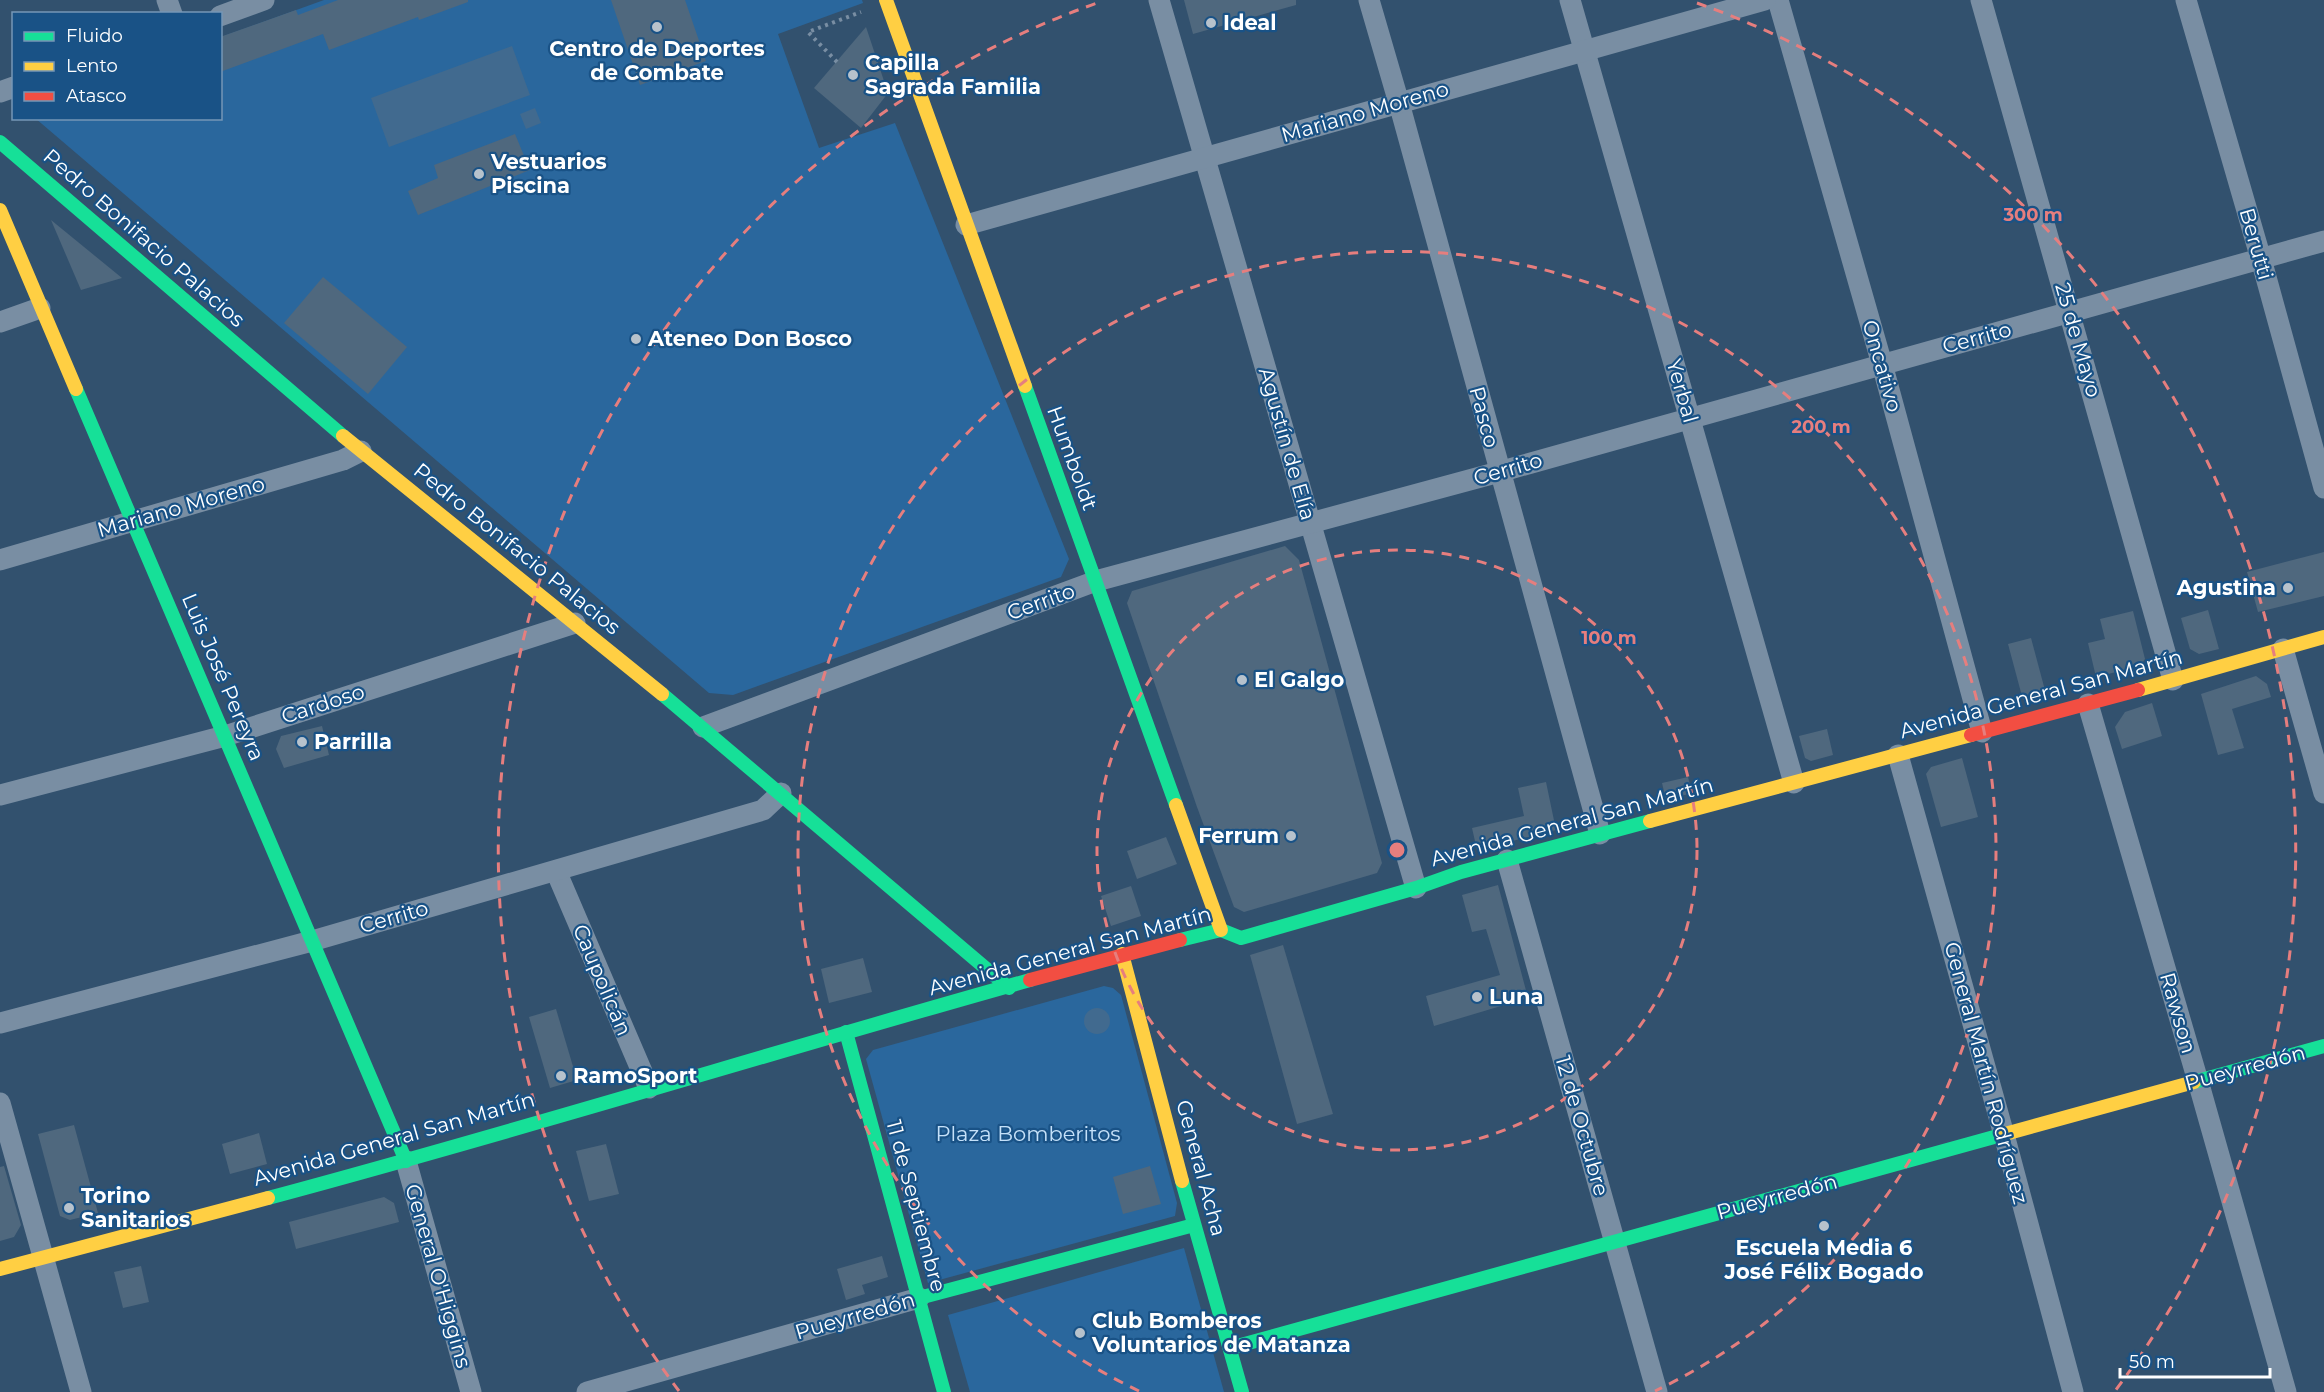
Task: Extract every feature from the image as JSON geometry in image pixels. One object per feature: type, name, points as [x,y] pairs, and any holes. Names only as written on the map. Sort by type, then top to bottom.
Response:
[{"type":"street","points":[[222,15],[264,0]]},
{"type":"street","name":"Humboldt","points":[[886,0],[1221,930]]},
{"type":"street","name":"Agustín de Elía","points":[[1159,0],[1416,888]]},
{"type":"street","name":"Pasco","points":[[1369,0],[1600,834]]},
{"type":"street","name":"Yerbal","points":[[1570,0],[1794,783]]},
{"type":"street","name":"Mariano Moreno","points":[[966,225],[1765,0]]},
{"type":"street","name":"Oncativo","points":[[1778,0],[1882,364],[1982,732]]},
{"type":"street","name":"25 de Mayo","points":[[1981,0],[2173,680]]},
{"type":"street","name":"Berutti","points":[[2186,0],[2324,488]]},
{"type":"street","name":"Pedro Bonifacio Palacios","points":[[0,142],[361,451],[703,727],[1009,988]]},
{"type":"street","name":"Luis José Pereyra","points":[[0,210],[406,1161]]},
{"type":"street","name":"Cerrito","points":[[703,727],[1096,581],[1499,472],[2324,241]]},
{"type":"street","points":[[0,322],[40,308]]},
{"type":"street","name":"Mariano Moreno","points":[[0,560],[343,460],[361,451]]},
{"type":"street","name":"Cardoso","points":[[0,795],[225,736],[575,623]]},
{"type":"street","name":"Avenida General San Martín","points":[[0,1269],[406,1161],[649,1088],[1009,988],[1122,954],[1221,930],[1241,938],[1416,888],[1461,872],[2088,704],[2324,637]]},
{"type":"street","points":[[2283,649],[2324,793]]},
{"type":"street","name":"Rawson","points":[[2088,704],[2286,1392]]},
{"type":"street","name":"General Martín Rodríguez","points":[[1898,755],[2073,1392]]},
{"type":"street","name":"Cerrito","points":[[0,1023],[312,940],[556,871],[763,810],[782,794]]},
{"type":"street","name":"12 de Octubre","points":[[1507,860],[1657,1392]]},
{"type":"street","name":"Caupolicán","points":[[556,871],[649,1088]]},
{"type":"street","name":"General Acha","points":[[1122,954],[1194,1225],[1242,1392]]},
{"type":"street","name":"11 de Septiembre","points":[[846,1032],[944,1392]]},
{"type":"street","name":"Pueyrredón","points":[[1230,1348],[2324,1047]]},
{"type":"street","points":[[0,1103],[81,1392]]},
{"type":"street","name":"General O'Higgins","points":[[406,1161],[471,1392]]},
{"type":"street","name":"Pueyrredón","points":[[587,1392],[919,1298],[1194,1225]]},
{"type":"path","points":[[837,62],[808,32],[861,12]]},
{"type":"path","points":[[704,54],[722,50]]},
{"type":"green space","name":"Ateneo Don Bosco","points":[[324,0],[862,0],[863,3],[778,34],[819,148],[895,123],[1069,559],[1061,577],[733,695],[709,693],[37,120],[222,120],[222,37]]},
{"type":"green space","name":"Plaza Bomberitos","points":[[1104,986],[1113,988],[1121,995],[1177,1203],[1175,1216],[928,1283],[866,1059],[873,1050]]},
{"type":"green space","name":"Club Bomberos Voluntarios de Matanza","points":[[1184,1248],[1224,1392],[970,1392],[948,1315]]},
{"type":"shaded area","points":[[512,46],[530,95],[389,147],[371,98]]},
{"type":"shaded area","points":[[535,108],[541,123],[526,129],[520,114]]},
{"type":"shaded area","points":[[1097,1008],[1106,1012],[1110,1021],[1106,1030],[1097,1034],[1088,1030],[1084,1021],[1088,1012]]},
{"type":"building","points":[[338,0],[468,0],[468,2],[419,20],[418,17],[329,50],[323,34],[222,71],[222,36],[296,10],[298,15]]},
{"type":"building","name":"Centro de Deportes de Combate","points":[[611,0],[685,0],[706,61],[640,85]]},
{"type":"building","name":"Ideal","points":[[1184,0],[1296,0],[1296,5],[1193,34]]},
{"type":"building","name":"Capilla Sagrada Familia","points":[[866,27],[888,93],[861,128],[814,88]]},
{"type":"building","name":"Vestuarios Piscina","points":[[515,134],[530,170],[418,215],[408,191],[438,178],[434,165]]},
{"type":"building","points":[[51,220],[122,278],[81,290]]},
{"type":"building","points":[[323,277],[407,347],[368,394],[284,323]]},
{"type":"building","name":"El Galgo","points":[[1285,546],[1299,560],[1382,863],[1377,873],[1244,912],[1234,907],[1127,603],[1132,591]]},
{"type":"building","name":"Agustina","points":[[2324,552],[2324,596],[2258,612],[2247,572]]},
{"type":"building","points":[[2208,610],[2219,649],[2199,654],[2190,649],[2181,618]]},
{"type":"building","points":[[2133,611],[2145,659],[2140,666],[2096,677],[2088,643],[2105,639],[2100,619]]},
{"type":"building","points":[[2031,638],[2046,694],[2023,700],[2008,644]]},
{"type":"building","points":[[2256,676],[2267,684],[2271,697],[2232,709],[2244,748],[2218,755],[2201,694]]},
{"type":"building","points":[[2152,703],[2162,736],[2122,749],[2115,727],[2125,712]]},
{"type":"building","name":"Parrilla","points":[[322,726],[329,755],[284,768],[276,749],[281,736]]},
{"type":"building","points":[[1827,729],[1833,755],[1811,761],[1805,758],[1799,736]]},
{"type":"building","points":[[1962,758],[1978,817],[1941,827],[1926,774],[1931,767]]},
{"type":"building","points":[[1688,777],[1692,793],[1666,800],[1662,783]]},
{"type":"building","points":[[1546,782],[1556,830],[1477,850],[1472,828],[1524,816],[1518,788]]},
{"type":"building","points":[[1166,837],[1177,864],[1137,879],[1127,851]]},
{"type":"building","points":[[1498,885],[1528,998],[1434,1026],[1426,996],[1500,975],[1486,929],[1472,932],[1462,895]]},
{"type":"building","points":[[1131,886],[1141,916],[1111,926],[1101,896]]},
{"type":"building","points":[[1283,945],[1333,1114],[1297,1124],[1250,955]]},
{"type":"building","points":[[863,958],[872,992],[829,1003],[821,969]]},
{"type":"building","points":[[556,1009],[577,1080],[550,1088],[529,1017]]},
{"type":"building","points":[[74,1125],[98,1213],[70,1220],[60,1216],[38,1134]]},
{"type":"building","points":[[259,1133],[267,1164],[230,1174],[222,1144]]},
{"type":"building","points":[[606,1144],[619,1194],[589,1201],[576,1151]]},
{"type":"building","points":[[4,1166],[21,1225],[14,1237],[0,1241],[0,1167]]},
{"type":"building","points":[[1150,1166],[1161,1204],[1123,1214],[1113,1177]]},
{"type":"building","points":[[384,1197],[394,1203],[399,1222],[296,1249],[289,1222]]},
{"type":"building","points":[[882,1256],[888,1277],[862,1285],[865,1294],[846,1300],[837,1269]]},
{"type":"building","points":[[141,1266],[149,1302],[123,1308],[114,1272]]},
{"type":"traffic: fast","points":[[0,142],[343,436]]},
{"type":"traffic: fast","points":[[1025,386],[1176,805]]},
{"type":"traffic: fast","points":[[76,389],[406,1161]]},
{"type":"traffic: fast","points":[[662,694],[1009,988]]},
{"type":"traffic: fast","points":[[1180,940],[1221,930],[1241,938],[1416,888],[1461,872],[1650,821]]},
{"type":"traffic: fast","points":[[268,1198],[1030,980]]},
{"type":"traffic: fast","points":[[846,1032],[944,1392]]},
{"type":"traffic: fast","points":[[2194,1082],[2324,1046]]},
{"type":"traffic: fast","points":[[1230,1348],[2005,1134]]},
{"type":"traffic: fast","points":[[1182,1181],[1242,1392]]},
{"type":"traffic: fast","points":[[919,1298],[1194,1225]]},
{"type":"traffic: slow","points":[[886,0],[1025,386]]},
{"type":"traffic: slow","points":[[0,210],[76,389]]},
{"type":"traffic: slow","points":[[343,436],[662,694]]},
{"type":"traffic: slow","points":[[2138,690],[2324,637]]},
{"type":"traffic: slow","points":[[1650,821],[1971,735]]},
{"type":"traffic: slow","points":[[1176,805],[1221,930]]},
{"type":"traffic: slow","points":[[1122,954],[1182,1181]]},
{"type":"traffic: slow","points":[[2005,1134],[2194,1082]]},
{"type":"traffic: slow","points":[[0,1269],[268,1198]]},
{"type":"traffic: jam","points":[[1971,735],[2138,690]]},
{"type":"traffic: jam","points":[[1030,980],[1180,940]]},
{"type":"place","name":"Ideal","points":[[1211,23]]},
{"type":"place","name":"Centro de Deportes de Combate","points":[[657,27]]},
{"type":"place","name":"Capilla Sagrada Familia","points":[[853,75]]},
{"type":"place","name":"Vestuarios Piscina","points":[[479,174]]},
{"type":"place","name":"Ateneo Don Bosco","points":[[636,339]]},
{"type":"place","name":"Agustina","points":[[2288,588]]},
{"type":"place","name":"El Galgo","points":[[1242,680]]},
{"type":"place","name":"Parrilla","points":[[302,742]]},
{"type":"place","name":"Ferrum","points":[[1291,836]]},
{"type":"place","name":"Luna","points":[[1477,997]]},
{"type":"place","name":"RamoSport","points":[[561,1076]]},
{"type":"place","name":"Torino Sanitarios","points":[[69,1208]]},
{"type":"place","name":"Escuela Media 6 José Félix Bogado","points":[[1824,1226]]},
{"type":"place","name":"Club Bomberos Voluntarios de Matanza","points":[[1080,1333]]}]
